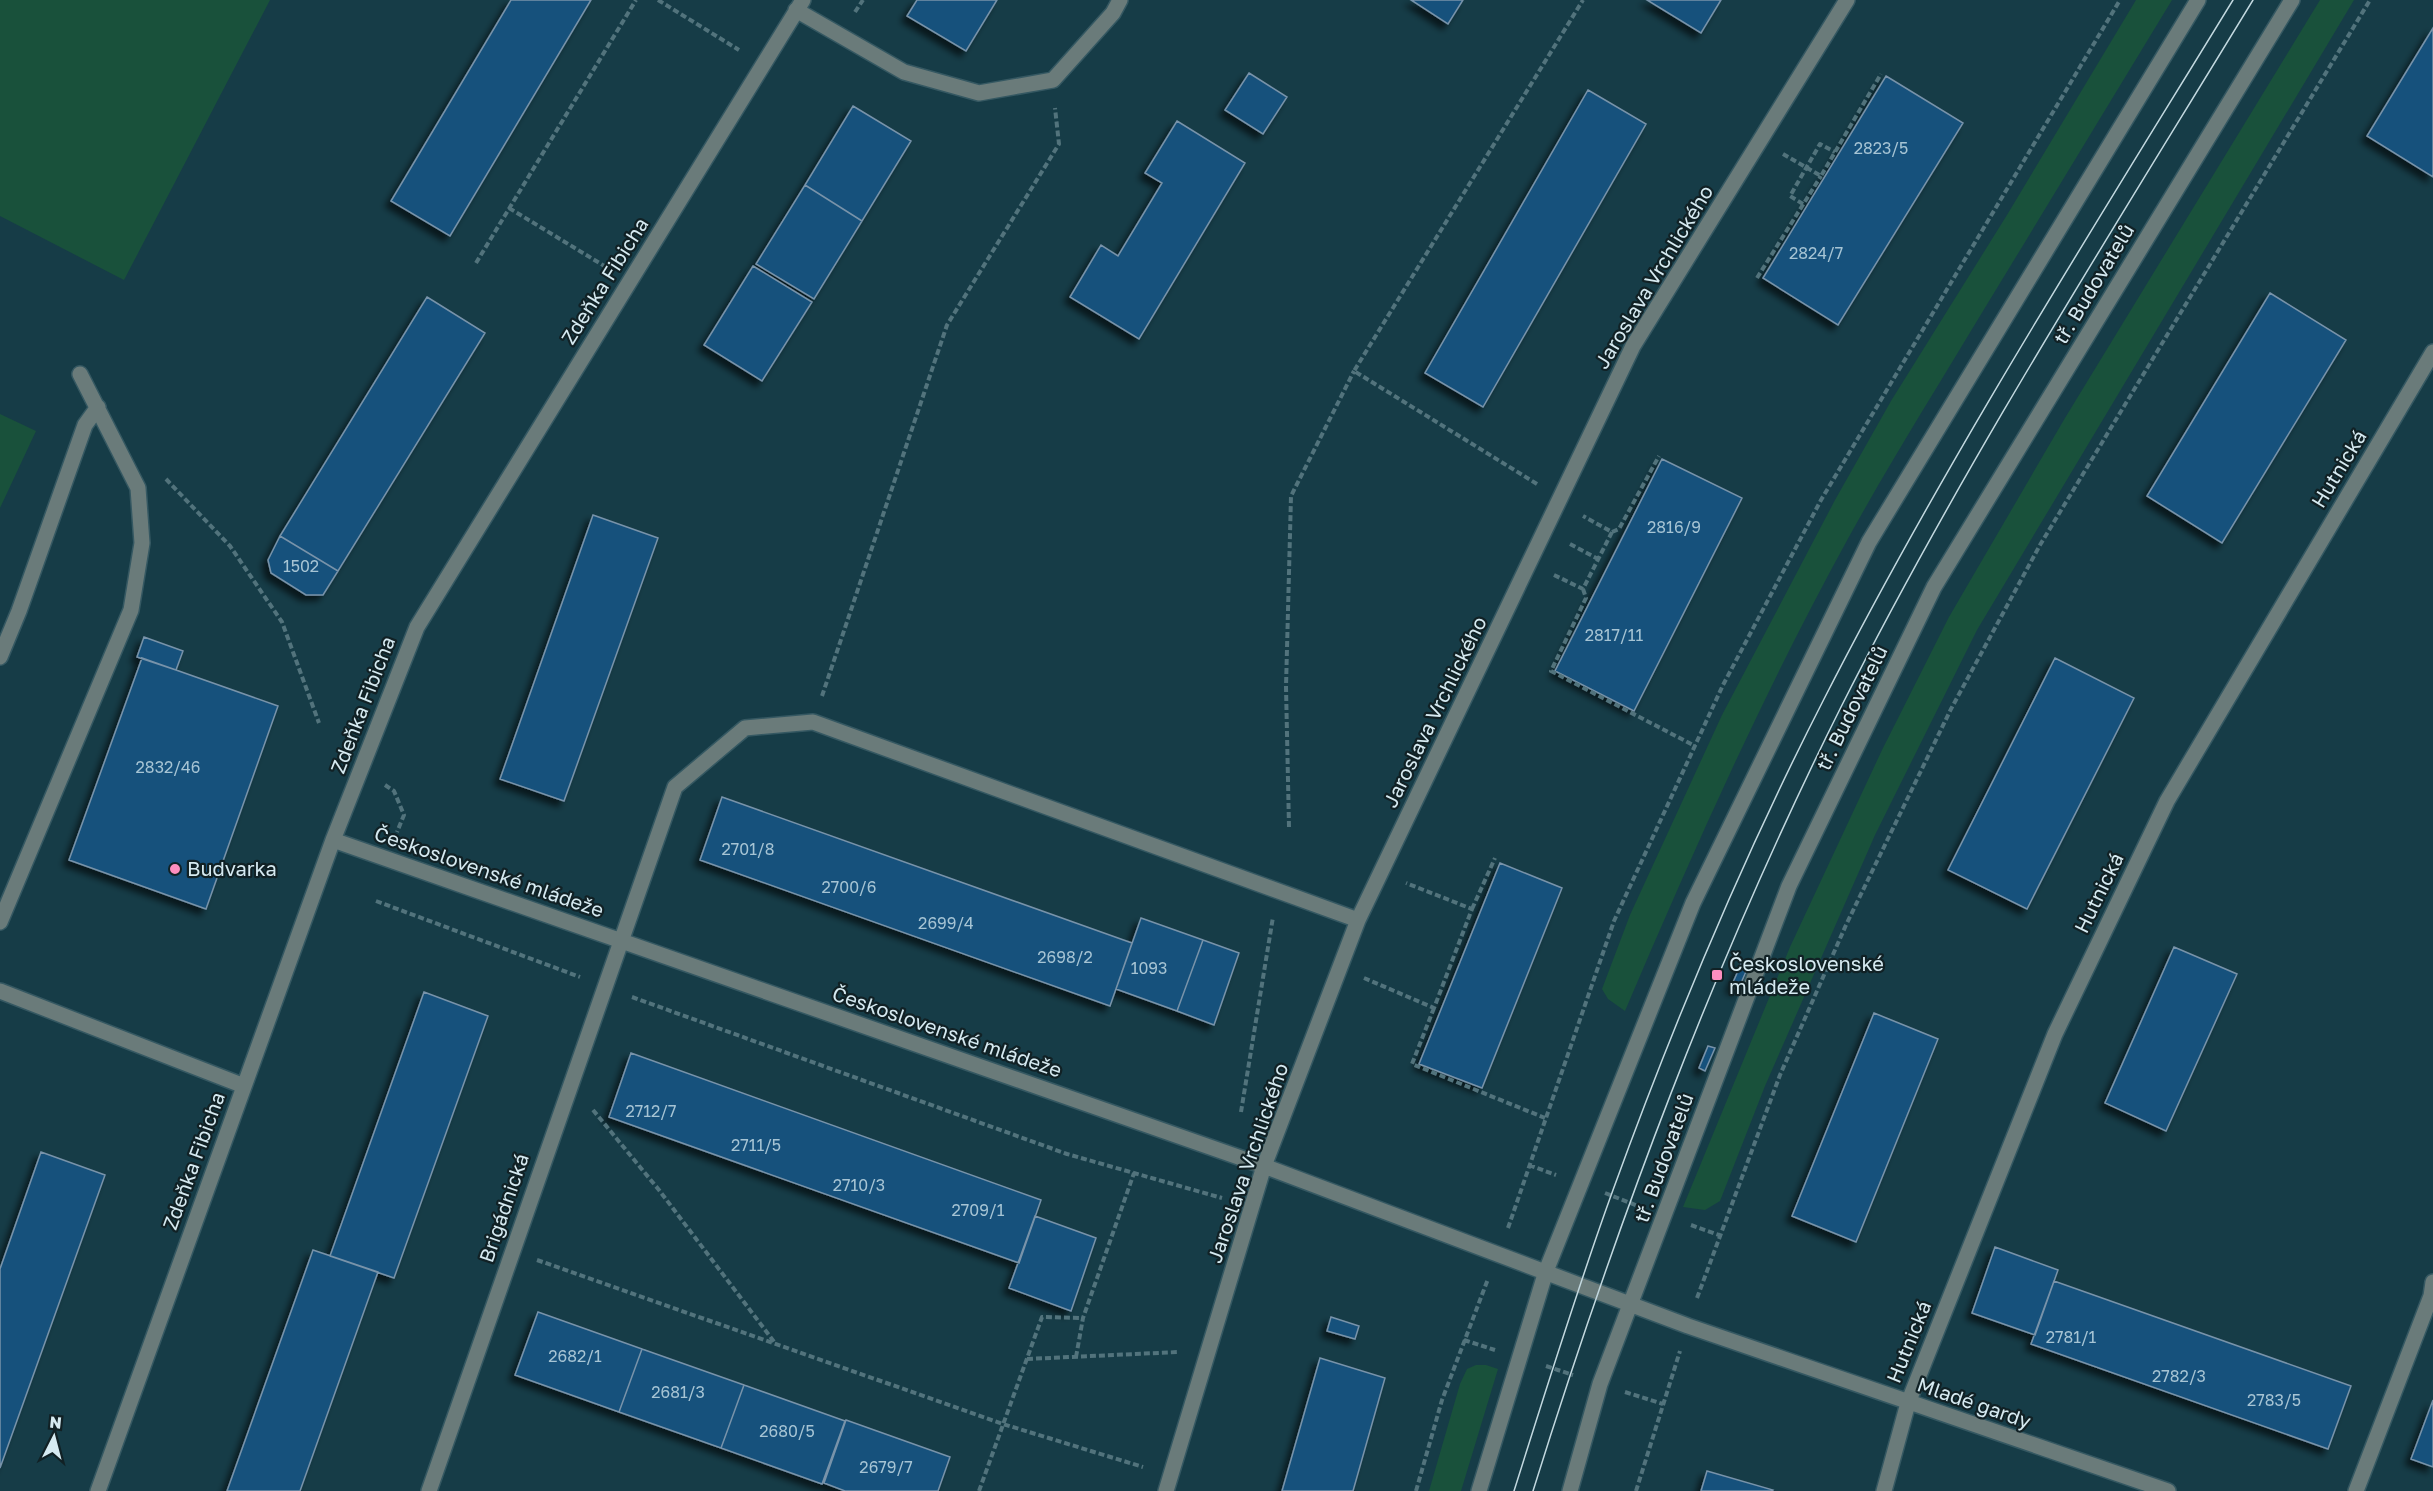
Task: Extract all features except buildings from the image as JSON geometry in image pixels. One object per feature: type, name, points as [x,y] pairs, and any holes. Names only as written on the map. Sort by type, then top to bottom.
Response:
[{"type":"street","points":[[800,5],[904,72],[979,93],[1053,80],[1113,13],[1120,0]]},
{"type":"street","name":"Jaroslava Vrchlického","points":[[1167,1491],[1264,1166],[1358,920],[1634,346],[1848,0]]},
{"type":"street","points":[[1479,1491],[1546,1271],[1693,903],[1869,542],[2198,0]]},
{"type":"street","name":"tř. Budovatelů","points":[[1570,1491],[1600,1384],[1789,886],[1934,587],[2292,0]]},
{"type":"street","name":"Zdeňka Fibicha","points":[[98,1491],[333,840],[417,627],[800,5]]},
{"type":"street","name":"Hutnická","points":[[1884,1491],[1908,1402],[2055,1034],[2167,801],[2433,352]]},
{"type":"street","points":[[0,922],[131,610],[142,543],[138,489],[80,374]]},
{"type":"street","points":[[0,657],[86,425],[98,407]]},
{"type":"street","points":[[813,723],[1358,920]]},
{"type":"street","name":"Brigádnická","points":[[429,1491],[511,1250],[675,787],[745,729],[813,723]]},
{"type":"street","name":"Československé mládeže","points":[[333,840],[1264,1166],[1546,1271]]},
{"type":"street","points":[[0,991],[244,1086]]},
{"type":"street","name":"Mladé gardy","points":[[1546,1271],[1631,1305],[2168,1491]]},
{"type":"street","points":[[2356,1491],[2432,1291]]},
{"type":"path","points":[[476,263],[636,0]]},
{"type":"path","points":[[658,0],[763,64]]},
{"type":"path","points":[[1288,827],[1286,687],[1291,496],[1354,371],[1583,0]]},
{"type":"path","points":[[1507,1229],[1614,921],[1734,665],[1821,500],[2120,0]]},
{"type":"path","points":[[1697,1298],[1780,1075],[1846,925],[1951,709],[2040,544],[2370,0]]},
{"type":"path","points":[[1757,278],[1881,74]]},
{"type":"path","points":[[813,723],[947,325],[1059,144],[1053,80]]},
{"type":"path","points":[[1803,204],[1790,196],[1805,167],[1820,144],[1835,152]]},
{"type":"path","points":[[1774,149],[1821,176]]},
{"type":"path","points":[[509,208],[629,281]]},
{"type":"path","points":[[1354,371],[1561,499]]},
{"type":"path","points":[[1659,456],[1619,529],[1612,532],[1598,559],[1584,589],[1586,598],[1551,671],[1695,746]]},
{"type":"path","points":[[163,476],[230,546],[282,622],[319,723]]},
{"type":"path","points":[[1578,513],[1612,532]]},
{"type":"path","points":[[1564,542],[1598,559]]},
{"type":"path","points":[[1551,574],[1584,589]]},
{"type":"path","points":[[376,781],[394,791],[404,815],[396,834]]},
{"type":"path","points":[[1495,858],[1472,909],[1412,1064],[1545,1118]]},
{"type":"path","points":[[1402,881],[1472,909]]},
{"type":"path","points":[[376,901],[1067,1154],[1222,1198]]},
{"type":"path","points":[[1241,1112],[1275,909]]},
{"type":"path","points":[[1361,977],[1434,1008]]},
{"type":"path","points":[[586,1102],[659,1190],[775,1344]]},
{"type":"path","points":[[1529,1165],[1564,1178]]},
{"type":"path","points":[[1076,1357],[1083,1318],[1134,1173]]},
{"type":"path","points":[[1602,1192],[1640,1206]]},
{"type":"path","points":[[1689,1224],[1719,1235]]},
{"type":"path","points":[[511,1250],[1003,1424],[1171,1476]]},
{"type":"path","points":[[1416,1491],[1442,1400],[1490,1273]]},
{"type":"path","points":[[979,1491],[1042,1317],[1083,1318]]},
{"type":"path","points":[[1464,1340],[1503,1352]]},
{"type":"path","points":[[1636,1491],[1683,1341]]},
{"type":"path","points":[[1027,1359],[1209,1351]]},
{"type":"path","points":[[1541,1365],[1576,1376]]},
{"type":"path","points":[[1619,1390],[1663,1404]]},
{"type":"green space","points":[[0,0],[270,0],[124,280],[0,216]]},
{"type":"green space","points":[[2136,0],[2172,0],[1914,425],[1850,535],[1789,652],[1732,770],[1625,1011],[1608,999],[1602,989],[1630,915],[1722,715],[1835,500],[1891,401],[2007,215]]},
{"type":"green space","points":[[2320,0],[2354,0],[1977,630],[1875,835],[1765,1086],[1720,1201],[1705,1210],[1683,1207],[1790,947],[1882,750],[1949,617],[2065,418]]},
{"type":"green space","points":[[0,414],[36,431],[0,508]]},
{"type":"green space","points":[[1476,1365],[1498,1369],[1461,1491],[1429,1491],[1460,1384],[1467,1369]]},
{"type":"tram line","points":[[1514,1491],[1587,1265],[1636,1127],[1685,1002],[1765,819],[1824,699],[1920,520],[2022,345],[2233,0]]},
{"type":"tram line","points":[[1533,1491],[1599,1290],[1671,1093],[1710,995],[1795,802],[1841,707],[1937,526],[2040,349],[2253,0]]},
{"type":"place","name":"Budvarka","points":[[175,869]]},
{"type":"place","name":"Československé mládeže","points":[[1717,975]]}]
